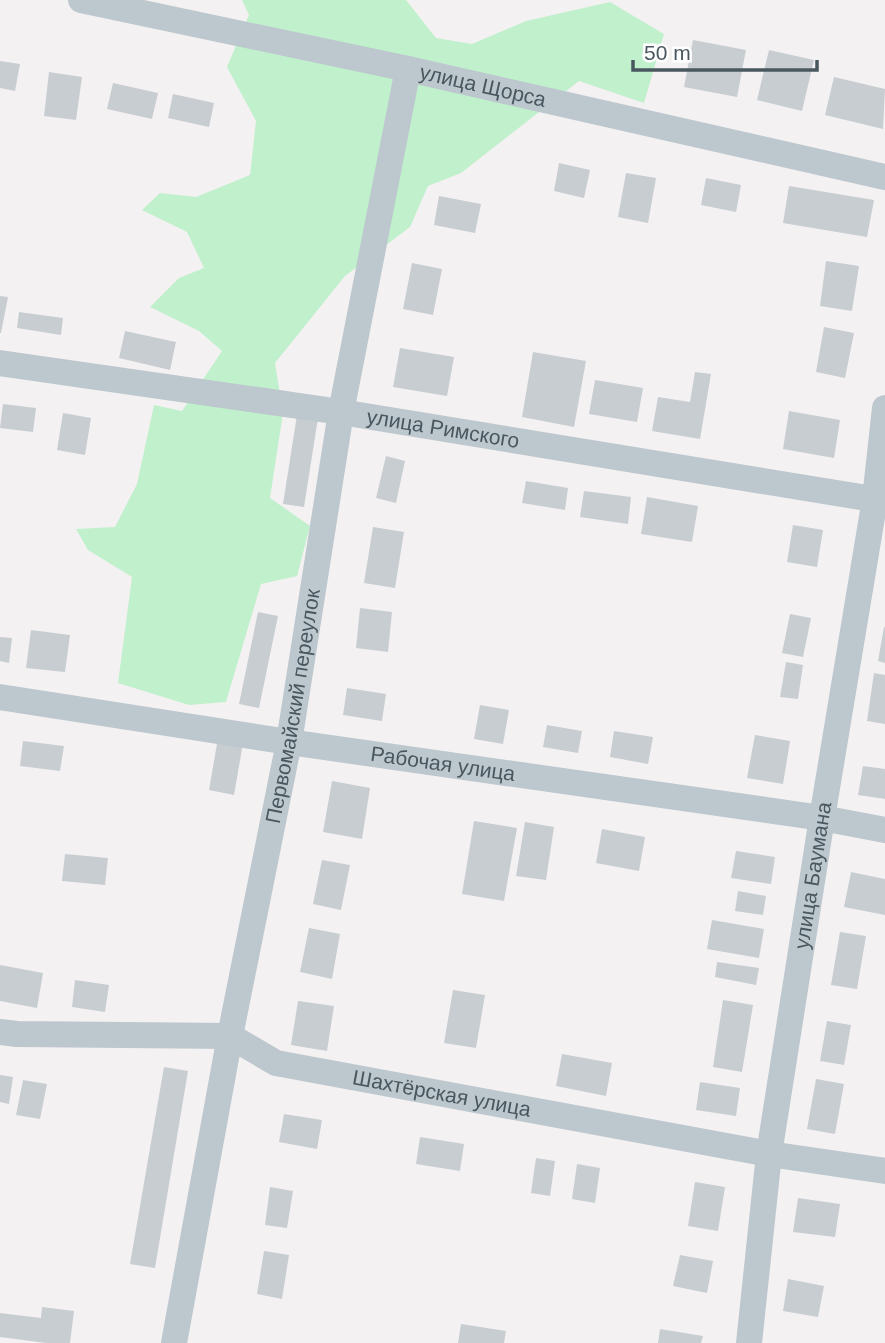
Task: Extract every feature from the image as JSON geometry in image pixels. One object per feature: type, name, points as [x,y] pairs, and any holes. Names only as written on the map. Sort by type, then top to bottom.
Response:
[{"type":"street","name":"улица Щорса","points":[[81,0],[408,69],[885,177]]},
{"type":"street","name":"Первомайский переулок","points":[[174,1343],[230,1036],[289,742],[341,412],[408,69]]},
{"type":"street","name":"улица Римского","points":[[0,363],[341,412],[880,500]]},
{"type":"street","name":"улица Баумана","points":[[749,1343],[769,1154],[822,818],[880,500],[885,408]]},
{"type":"street","name":"Рабочая улица","points":[[0,697],[289,742],[822,818],[885,830]]},
{"type":"street","name":"Шахтёрская улица","points":[[0,1032],[230,1036],[276,1063],[769,1154],[885,1171]]},
{"type":"green space","points":[[242,0],[406,0],[436,38],[472,44],[526,21],[610,2],[664,34],[644,103],[579,81],[461,173],[428,186],[410,227],[345,276],[275,363],[283,413],[270,498],[310,526],[297,576],[261,584],[226,702],[189,705],[118,683],[132,577],[88,550],[76,529],[115,527],[137,484],[154,405],[182,411],[222,351],[199,331],[150,307],[179,278],[204,268],[187,232],[142,210],[160,193],[196,197],[250,175],[256,121],[227,67],[249,15]]},
{"type":"building","points":[[693,40],[746,50],[737,97],[684,87]]},
{"type":"building","points":[[769,50],[814,60],[802,111],[757,100]]},
{"type":"building","points":[[0,61],[20,64],[15,91],[0,88]]},
{"type":"building","points":[[49,72],[82,77],[76,120],[44,116]]},
{"type":"building","points":[[834,77],[885,89],[883,129],[825,115]]},
{"type":"building","points":[[113,83],[158,93],[152,119],[107,109]]},
{"type":"building","points":[[173,94],[214,103],[209,127],[168,118]]},
{"type":"building","points":[[559,163],[590,170],[584,198],[554,191]]},
{"type":"building","points":[[626,173],[656,178],[648,223],[618,217]]},
{"type":"building","points":[[706,178],[741,185],[736,212],[701,205]]},
{"type":"building","points":[[789,186],[874,200],[867,237],[783,223]]},
{"type":"building","points":[[439,196],[481,204],[475,233],[434,225]]},
{"type":"building","points":[[826,261],[859,266],[852,311],[820,306]]},
{"type":"building","points":[[412,263],[442,269],[433,315],[403,309]]},
{"type":"building","points":[[0,296],[8,297],[1,333],[0,333]]},
{"type":"building","points":[[19,312],[63,318],[61,335],[17,328]]},
{"type":"building","points":[[824,327],[854,333],[845,378],[816,372]]},
{"type":"building","points":[[125,331],[176,342],[170,370],[119,358]]},
{"type":"building","points":[[400,348],[454,357],[447,396],[393,387]]},
{"type":"building","points":[[533,352],[586,361],[574,427],[522,417]]},
{"type":"building","points":[[695,372],[711,374],[700,439],[652,431],[658,397],[690,402]]},
{"type":"building","points":[[595,380],[643,388],[637,422],[589,414]]},
{"type":"building","points":[[3,404],[36,408],[33,432],[0,428]]},
{"type":"building","points":[[789,411],[840,420],[834,458],[783,449]]},
{"type":"building","points":[[63,413],[91,418],[85,455],[57,450]]},
{"type":"building","points":[[297,415],[318,418],[304,507],[283,504]]},
{"type":"building","points":[[386,456],[405,461],[396,503],[376,498]]},
{"type":"building","points":[[526,481],[568,488],[565,510],[522,503]]},
{"type":"building","points":[[584,491],[631,497],[628,524],[580,517]]},
{"type":"building","points":[[647,497],[698,506],[692,542],[641,534]]},
{"type":"building","points":[[793,525],[823,530],[817,567],[787,562]]},
{"type":"building","points":[[373,527],[404,532],[395,588],[364,583]]},
{"type":"building","points":[[360,608],[392,612],[388,652],[356,648]]},
{"type":"building","points":[[258,612],[278,616],[259,708],[239,704]]},
{"type":"building","points":[[790,614],[811,618],[803,657],[782,653]]},
{"type":"building","points":[[885,627],[885,663],[878,661]]},
{"type":"building","points":[[31,630],[70,635],[65,672],[26,668]]},
{"type":"building","points":[[0,637],[12,638],[9,663],[0,661]]},
{"type":"building","points":[[786,662],[803,665],[798,699],[780,697]]},
{"type":"building","points":[[874,673],[885,675],[885,724],[867,721]]},
{"type":"building","points":[[347,688],[386,694],[382,721],[343,715]]},
{"type":"building","points":[[480,705],[509,710],[503,744],[474,739]]},
{"type":"building","points":[[547,725],[582,731],[578,753],[543,747]]},
{"type":"building","points":[[614,731],[653,737],[648,764],[610,757]]},
{"type":"building","points":[[755,735],[790,741],[783,784],[747,778]]},
{"type":"building","points":[[218,738],[243,743],[234,795],[209,790]]},
{"type":"building","points":[[23,741],[64,746],[60,771],[20,766]]},
{"type":"building","points":[[863,766],[885,769],[885,799],[858,795]]},
{"type":"building","points":[[332,781],[370,788],[362,839],[323,832]]},
{"type":"building","points":[[474,821],[517,828],[504,901],[462,894]]},
{"type":"building","points":[[525,822],[554,827],[546,880],[516,876]]},
{"type":"building","points":[[602,829],[645,837],[639,871],[596,863]]},
{"type":"building","points":[[736,851],[775,857],[771,884],[731,878]]},
{"type":"building","points":[[65,854],[108,858],[105,885],[62,881]]},
{"type":"building","points":[[322,860],[350,865],[341,910],[313,904]]},
{"type":"building","points":[[851,872],[885,879],[885,915],[844,907]]},
{"type":"building","points":[[738,891],[766,896],[763,915],[735,911]]},
{"type":"building","points":[[712,920],[764,929],[759,958],[707,949]]},
{"type":"building","points":[[309,928],[340,934],[332,979],[300,972]]},
{"type":"building","points":[[840,932],[866,936],[857,989],[831,985]]},
{"type":"building","points":[[717,962],[759,968],[756,985],[715,977]]},
{"type":"building","points":[[0,965],[43,973],[37,1008],[0,1001]]},
{"type":"building","points":[[75,980],[109,985],[105,1012],[72,1007]]},
{"type":"building","points":[[453,990],[485,995],[476,1048],[444,1043]]},
{"type":"building","points":[[723,1000],[753,1005],[742,1072],[713,1067]]},
{"type":"building","points":[[298,1001],[334,1006],[327,1051],[291,1045]]},
{"type":"building","points":[[827,1021],[851,1025],[844,1065],[820,1061]]},
{"type":"building","points":[[562,1054],[612,1063],[606,1096],[556,1086]]},
{"type":"building","points":[[164,1067],[188,1071],[155,1268],[130,1264]]},
{"type":"building","points":[[0,1075],[13,1077],[9,1104],[0,1102]]},
{"type":"building","points":[[816,1079],[844,1084],[835,1134],[807,1129]]},
{"type":"building","points":[[23,1080],[47,1084],[40,1119],[16,1115]]},
{"type":"building","points":[[700,1082],[740,1088],[736,1116],[696,1110]]},
{"type":"building","points":[[284,1114],[322,1120],[317,1149],[279,1142]]},
{"type":"building","points":[[420,1137],[464,1144],[460,1171],[416,1164]]},
{"type":"building","points":[[536,1158],[555,1161],[550,1196],[531,1193]]},
{"type":"building","points":[[577,1164],[600,1168],[595,1203],[572,1199]]},
{"type":"building","points":[[695,1182],[725,1187],[718,1231],[688,1226]]},
{"type":"building","points":[[270,1187],[293,1191],[287,1228],[265,1225]]},
{"type":"building","points":[[798,1198],[840,1204],[835,1237],[793,1232]]},
{"type":"building","points":[[264,1251],[289,1255],[282,1299],[257,1294]]},
{"type":"building","points":[[680,1255],[713,1261],[707,1293],[673,1286]]},
{"type":"building","points":[[788,1279],[824,1286],[818,1317],[783,1311]]},
{"type":"building","points":[[42,1307],[74,1311],[70,1343],[0,1337],[0,1313],[41,1318]]},
{"type":"building","points":[[461,1324],[506,1331],[504,1343],[458,1343]]},
{"type":"building","points":[[660,1329],[703,1336],[701,1343],[658,1343]]}]
